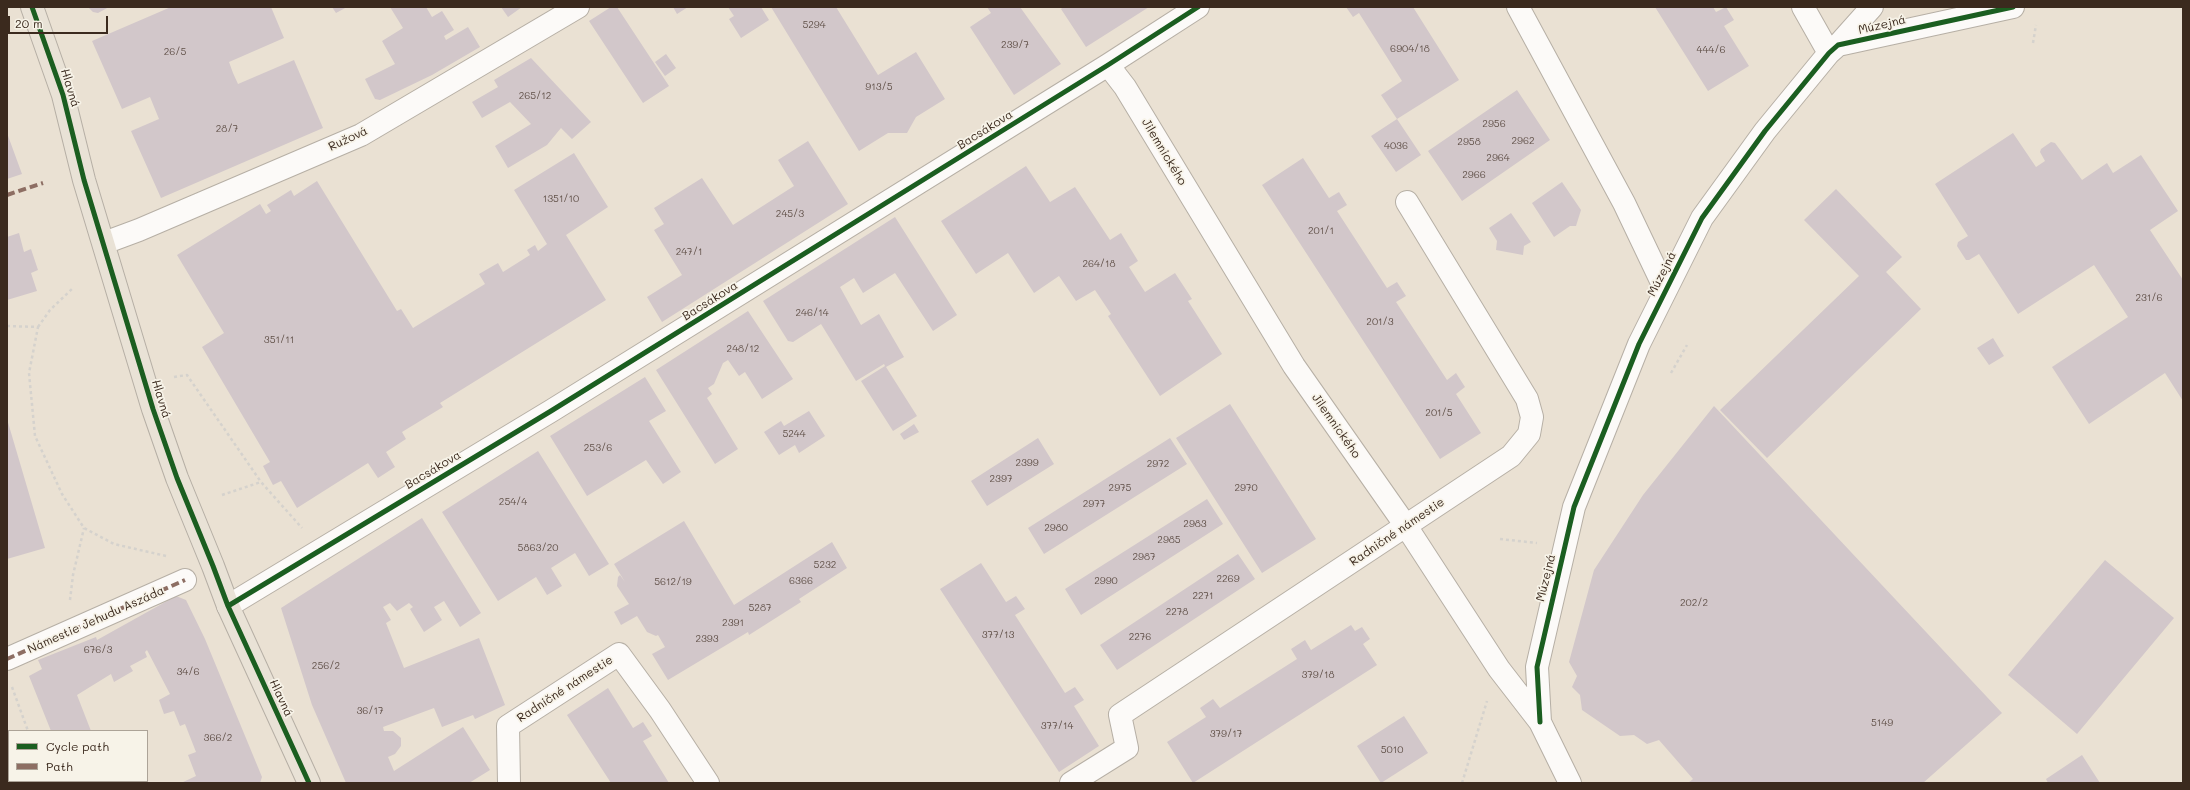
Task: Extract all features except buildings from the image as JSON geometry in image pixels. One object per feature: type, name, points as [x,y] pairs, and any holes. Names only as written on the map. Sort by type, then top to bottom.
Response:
[{"type":"main road","name":"Hlavná","points":[[32,7],[63,95],[84,180],[153,409],[177,478],[214,566],[228,606],[309,783]]},
{"type":"street","name":"Ružová","points":[[104,243],[139,230],[361,135],[578,7]]},
{"type":"street","name":"Bacsákova","points":[[228,606],[551,411],[1108,65],[1198,7]]},
{"type":"street","points":[[1518,7],[1624,203],[1665,288]]},
{"type":"street","points":[[1803,7],[1833,49],[1872,7]]},
{"type":"street","name":"Múzejná","points":[[1540,722],[1537,667],[1574,507],[1608,419],[1665,288],[1702,218],[1765,131],[1833,49],[2013,7]]},
{"type":"street","name":"Jilemnického","points":[[1108,65],[1125,87],[1294,366],[1406,526],[1499,669],[1540,722],[1570,783]]},
{"type":"street","name":"Radničné námestie","points":[[1071,783],[1127,748],[1120,714],[1511,456],[1529,434],[1532,417],[1527,399],[1407,202]]},
{"type":"street","name":"Námestie Jehudu Aszáda","points":[[7,659],[185,580]]},
{"type":"street","name":"Radničné námestie","points":[[509,783],[508,726],[619,654],[660,710],[708,783]]},
{"type":"path","points":[[73,288],[50,310],[38,327],[28,373],[35,436],[62,494],[84,528],[114,544],[167,556]]},
{"type":"path","points":[[7,326],[38,327]]},
{"type":"path","points":[[1671,373],[1687,345]]},
{"type":"path","points":[[171,377],[187,375],[261,482],[303,530]]},
{"type":"path","points":[[222,495],[261,482]]},
{"type":"path","points":[[66,634],[73,575],[84,528]]},
{"type":"path","points":[[1500,539],[1543,544]]},
{"type":"path","points":[[10,681],[28,730]]},
{"type":"path","points":[[1462,783],[1474,750],[1486,702],[1489,699]]},
{"type":"marked path","points":[[7,195],[43,183]]},
{"type":"marked path","points":[[7,659],[185,580]]},
{"type":"cycle path","points":[[32,7],[63,95],[84,180],[153,409],[177,478],[228,606],[309,783]]},
{"type":"cycle path","points":[[228,606],[551,411],[1108,65],[1198,7]]},
{"type":"cycle path","points":[[1540,722],[1537,667],[1574,507],[1639,344],[1702,218],[1765,131],[1829,53],[1838,45],[2013,7]]}]
